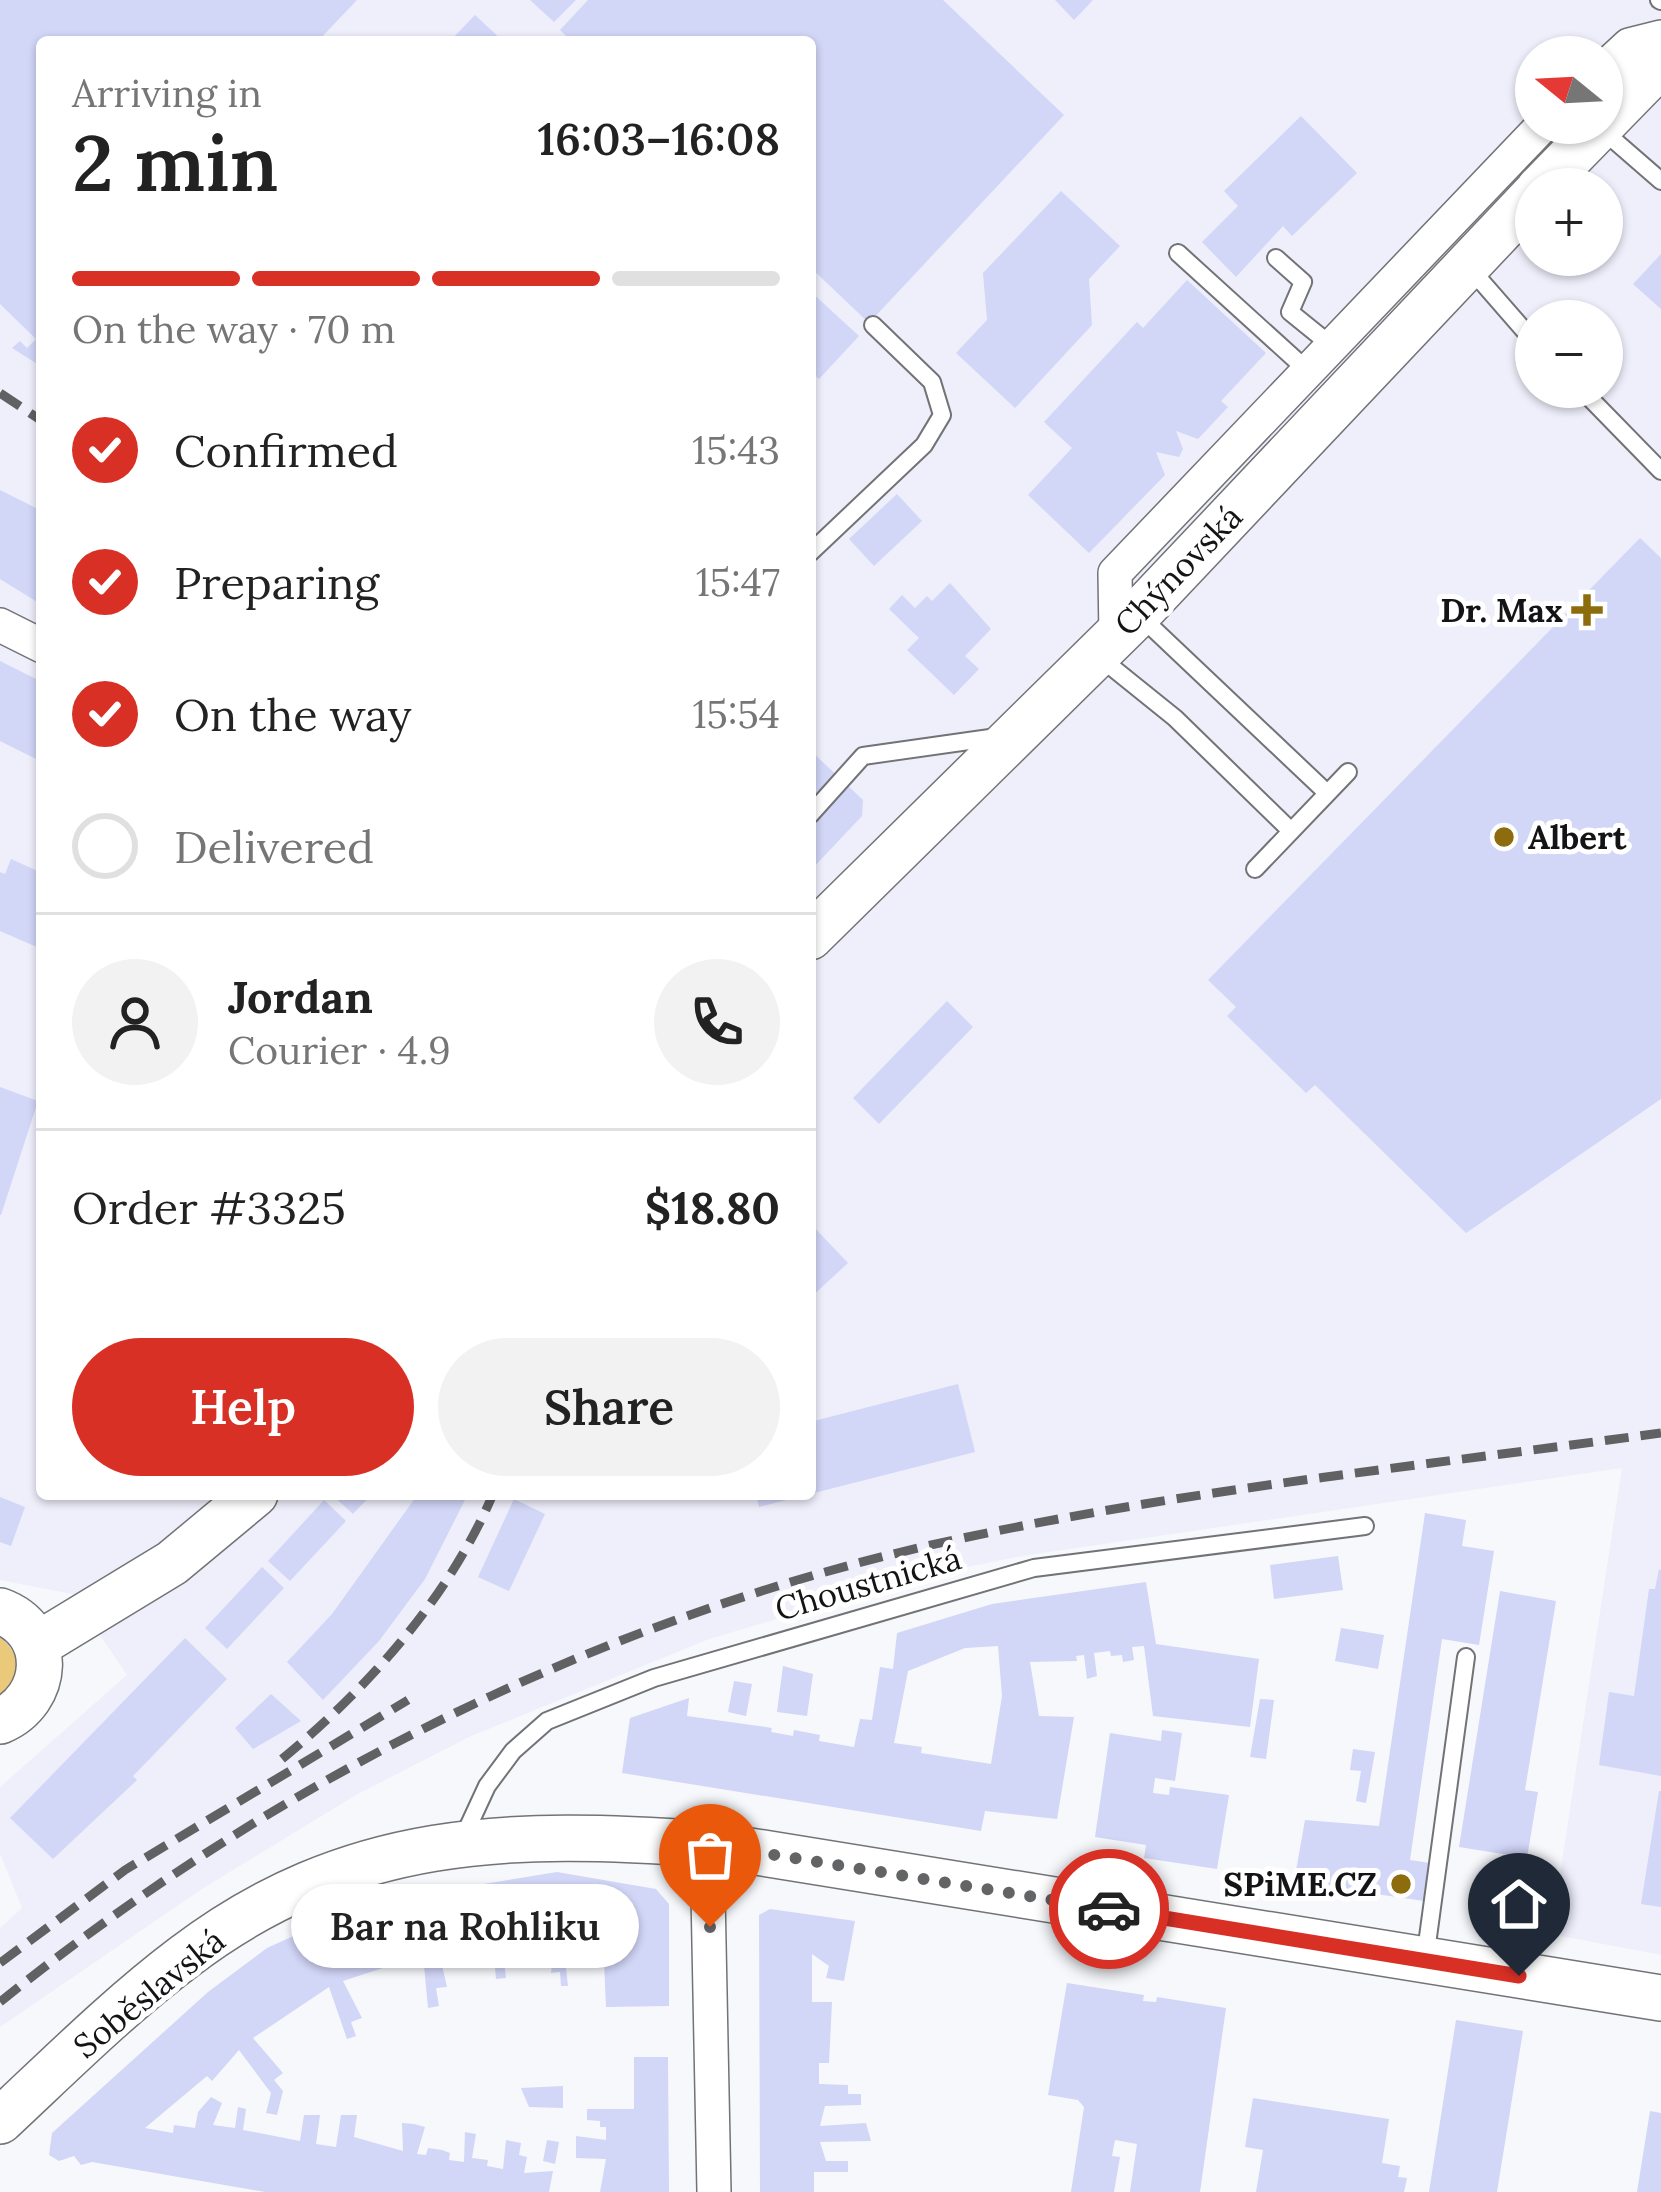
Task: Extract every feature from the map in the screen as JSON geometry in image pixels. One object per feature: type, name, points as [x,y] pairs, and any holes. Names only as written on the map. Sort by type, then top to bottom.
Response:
[{"type":"main road","name":"Chýnovská","points":[[1623,103],[1661,64]]},
{"type":"main road","name":"Chýnovská","points":[[1560,168],[1584,144]]},
{"type":"main road","name":"Chýnovská","points":[[816,931],[1117,635],[1515,215]]},
{"type":"main road","points":[[37,1645],[172,1563],[248,1500]]},
{"type":"main road","points":[[0,1611],[27,1628],[37,1645],[39,1681],[32,1697],[0,1721]]},
{"type":"main road","name":"Soběslavská","points":[[0,2121],[144,1989],[246,1917],[323,1879],[462,1841],[570,1834],[707,1844],[1661,1999]]},
{"type":"street","points":[[1623,51],[1661,37]]},
{"type":"street","points":[[1117,635],[1115,573],[1525,144]]},
{"type":"street","points":[[0,626],[36,643]]},
{"type":"street","points":[[707,1844],[714,2192]]},
{"type":"lane","points":[[1618,144],[1661,181]]},
{"type":"lane","points":[[1178,253],[1309,372]]},
{"type":"lane","points":[[1276,258],[1303,282],[1290,312],[1333,347]]},
{"type":"lane","points":[[1468,265],[1515,320]]},
{"type":"lane","points":[[816,547],[924,445],[941,415],[932,382],[873,325]]},
{"type":"lane","points":[[1600,408],[1661,471]]},
{"type":"lane","points":[[1117,635],[1327,793]]},
{"type":"lane","points":[[1117,635],[1175,718],[1292,831]]},
{"type":"lane","points":[[816,808],[863,756],[1016,734]]},
{"type":"lane","points":[[1255,869],[1348,772]]},
{"type":"lane","name":"Choustnická","points":[[462,1841],[487,1786],[513,1750],[547,1721],[654,1678],[1034,1568],[1365,1526]]},
{"type":"lane","points":[[1424,1960],[1466,1657]]},
{"type":"shaded area","points":[[0,0],[1661,0],[1661,1955],[1551,1934],[1622,1468],[1022,1556],[918,1577],[709,1639],[469,1737],[356,1795],[202,1889],[0,2027],[0,1928],[22,1908],[0,1854],[0,1787],[127,1675],[72,1594],[0,1580]]},
{"type":"shaded area","points":[[0,1637],[12,1651],[16,1666],[12,1682],[0,1696]]},
{"type":"building","points":[[0,0],[357,0],[323,36],[36,36],[36,339],[0,304]]},
{"type":"building","points":[[530,0],[576,0],[554,22]]},
{"type":"building","points":[[588,0],[943,0],[1064,115],[869,323],[816,273],[816,36],[566,36],[560,30]]},
{"type":"building","points":[[1055,0],[1093,0],[1074,20]]},
{"type":"building","points":[[475,15],[498,36],[455,36]]},
{"type":"building","points":[[1301,116],[1357,173],[1292,236],[1283,226],[1236,277],[1202,242],[1238,206],[1224,191]]},
{"type":"building","points":[[1061,191],[1120,246],[1089,279],[1092,325],[1015,408],[956,353],[987,320],[983,273]]},
{"type":"building","points":[[1661,254],[1661,309],[1633,284]]},
{"type":"building","points":[[1187,280],[1266,353],[1221,401],[1228,407],[1198,439],[1176,431],[1183,449],[1179,457],[1156,452],[1165,475],[1089,553],[1028,495],[1072,448],[1044,422],[1137,322],[1143,328]]},
{"type":"building","points":[[816,297],[859,336],[819,379],[816,376]]},
{"type":"building","points":[[36,339],[36,363],[12,348],[20,341],[27,348]]},
{"type":"building","points":[[0,490],[36,508],[36,601],[0,579]]},
{"type":"building","points":[[897,494],[922,521],[874,566],[849,539]]},
{"type":"building","name":"Albert","points":[[1640,538],[1661,558],[1661,1099],[1466,1233],[1315,1085],[1306,1093],[1227,1016],[1236,1007],[1208,980]]},
{"type":"building","points":[[950,583],[991,629],[965,656],[979,669],[954,695],[907,650],[919,638],[889,609],[902,595],[915,608],[927,596],[932,601]]},
{"type":"building","points":[[0,661],[36,679],[36,759],[0,741]]},
{"type":"building","points":[[816,756],[863,800],[862,816],[816,865]]},
{"type":"building","points":[[11,859],[36,870],[36,947],[0,931],[0,872],[5,874]]},
{"type":"building","points":[[947,1001],[973,1027],[879,1124],[853,1098]]},
{"type":"building","points":[[0,1087],[36,1100],[36,1107],[0,1215]]},
{"type":"building","points":[[816,1229],[848,1263],[816,1292]]},
{"type":"building","points":[[958,1384],[975,1452],[816,1492],[816,1420]]},
{"type":"building","points":[[0,1497],[25,1507],[11,1546],[0,1542]]},
{"type":"building","points":[[324,1500],[346,1521],[290,1581],[268,1561]]},
{"type":"building","points":[[338,1500],[366,1500],[353,1514]]},
{"type":"building","points":[[414,1500],[465,1500],[425,1579],[379,1641],[323,1700],[287,1662],[332,1614]]},
{"type":"building","points":[[514,1500],[545,1514],[509,1591],[478,1577]]},
{"type":"building","points":[[757,1500],[786,1500],[759,1507]]},
{"type":"building","points":[[1425,1513],[1466,1520],[1462,1546],[1494,1551],[1479,1645],[1442,1639],[1410,1860],[1430,1863],[1424,1901],[1294,1882],[1305,1820],[1379,1826]]},
{"type":"building","points":[[1338,1556],[1343,1590],[1274,1599],[1270,1565]]},
{"type":"building","points":[[262,1567],[284,1588],[227,1649],[205,1628]]},
{"type":"building","points":[[1659,1569],[1661,1776],[1599,1765],[1609,1692],[1634,1696],[1649,1589],[1655,1589]]},
{"type":"building","points":[[1146,1582],[1156,1644],[1259,1659],[1250,1727],[1153,1716],[1144,1646],[1132,1647],[1134,1660],[1123,1662],[1122,1655],[1111,1656],[1110,1651],[1094,1653],[1097,1676],[1087,1679],[1084,1655],[1076,1656],[1077,1661],[1030,1662],[1039,1716],[1074,1717],[1057,1819],[985,1811],[981,1831],[622,1773],[630,1718],[689,1698],[687,1716],[772,1728],[771,1732],[793,1736],[794,1730],[820,1735],[819,1741],[854,1747],[860,1719],[872,1720],[880,1667],[893,1669],[897,1633],[992,1604]],"holes":[[[998,1646],[1002,1696],[991,1764],[921,1753],[922,1747],[894,1743],[908,1671],[965,1648]]]},
{"type":"building","points":[[1500,1591],[1556,1601],[1525,1790],[1538,1792],[1527,1858],[1459,1847]]},
{"type":"building","points":[[1341,1628],[1384,1635],[1378,1669],[1335,1661]]},
{"type":"building","points":[[185,1638],[227,1679],[133,1776],[137,1780],[53,1859],[10,1818]]},
{"type":"building","points":[[783,1666],[813,1674],[807,1716],[777,1712]]},
{"type":"building","points":[[734,1681],[752,1684],[746,1716],[728,1712]]},
{"type":"building","points":[[271,1694],[301,1721],[253,1749],[235,1728]]},
{"type":"building","points":[[1260,1699],[1274,1700],[1266,1759],[1250,1757]]},
{"type":"building","points":[[1162,1730],[1182,1733],[1175,1781],[1155,1778],[1153,1793],[1169,1795],[1170,1787],[1229,1795],[1217,1869],[1144,1858],[1146,1845],[1095,1837],[1110,1733],[1161,1741]]},
{"type":"building","points":[[1353,1749],[1375,1752],[1366,1803],[1356,1801],[1361,1771],[1350,1770]]},
{"type":"building","points":[[1661,1791],[1661,1907],[1641,1904]]},
{"type":"building","points":[[557,1872],[656,1889],[669,1904],[669,2006],[606,2007],[604,1961],[592,1944],[563,1939],[568,1986],[561,1986],[560,1972],[551,1973],[555,1936],[541,1938],[542,1942],[502,1943],[506,1978],[496,1979],[493,1944],[452,1955],[439,1952],[447,1987],[436,1988],[439,2006],[428,2008],[423,1955],[343,1981],[362,2018],[351,2022],[356,2036],[347,2039],[329,1987],[253,2038],[283,2073],[274,2080],[283,2091],[277,2115],[266,2113],[271,2093],[239,2050],[212,2081],[207,2076],[145,2128],[173,2133],[174,2125],[195,2128],[198,2112],[211,2097],[222,2103],[213,2125],[235,2128],[238,2107],[246,2109],[243,2130],[300,2141],[304,2115],[320,2115],[316,2144],[336,2147],[341,2115],[357,2115],[354,2137],[403,2151],[402,2123],[425,2127],[417,2154],[426,2155],[428,2148],[442,2150],[450,2153],[449,2160],[464,2162],[465,2132],[476,2134],[472,2158],[488,2160],[487,2166],[503,2169],[506,2140],[521,2143],[519,2155],[527,2157],[524,2173],[553,2171],[549,2192],[265,2192],[92,2162],[81,2165],[74,2156],[59,2161],[49,2155],[52,2133],[208,1992],[267,1948],[366,1903]]},
{"type":"building","points":[[770,1909],[855,1921],[844,1981],[826,1978],[829,1966],[812,1954],[812,2002],[832,2002],[829,2063],[819,2063],[819,2084],[848,2085],[848,2094],[861,2094],[861,2105],[825,2106],[820,2126],[866,2123],[871,2141],[820,2142],[826,2161],[848,2161],[848,2172],[814,2172],[814,2192],[760,2192],[759,1915]]},
{"type":"building","points":[[1067,1983],[1144,1995],[1143,2001],[1156,2002],[1157,1997],[1226,2008],[1200,2192],[1130,2192],[1137,2144],[1115,2140],[1112,2156],[1120,2157],[1114,2192],[1071,2192],[1084,2107],[1078,2100],[1048,2095]]},
{"type":"building","points":[[1456,2020],[1523,2031],[1497,2192],[1429,2192]]},
{"type":"building","points":[[634,2057],[668,2057],[669,2192],[600,2192],[606,2159],[576,2158],[576,2136],[606,2140],[606,2127],[587,2120],[587,2109],[634,2109]]},
{"type":"building","points":[[563,2086],[563,2108],[529,2107],[521,2088]]},
{"type":"building","points":[[1253,2098],[1389,2119],[1382,2163],[1400,2166],[1398,2177],[1407,2178],[1404,2192],[1256,2192],[1263,2150],[1245,2147]]},
{"type":"building","points":[[1650,2111],[1661,2113],[1661,2192],[1637,2192]]},
{"type":"building","points":[[547,2140],[559,2142],[555,2164],[543,2161]]},
{"type":"railway","points":[[0,393],[36,417]]},
{"type":"railway","points":[[0,2002],[209,1851],[320,1784],[551,1669],[670,1622],[793,1581],[1010,1528],[1288,1482],[1661,1433]]},
{"type":"railway","points":[[282,1759],[345,1702],[403,1639],[454,1569],[490,1500]]},
{"type":"railway","points":[[0,1963],[125,1870],[408,1700]]},
{"type":"way so far","points":[[710,1927],[707,1844],[1109,1909]]},
{"type":"place","name":"Dr. Max","points":[[1587,610]]},
{"type":"place","name":"Albert","points":[[1504,837]]},
{"type":"place","name":"SPiME.CZ","points":[[1401,1884]]},
{"type":"place","name":"Bar na Rohliku","points":[[710,1927]]},
{"type":"route","points":[[1109,1909],[1519,1976]]}]
